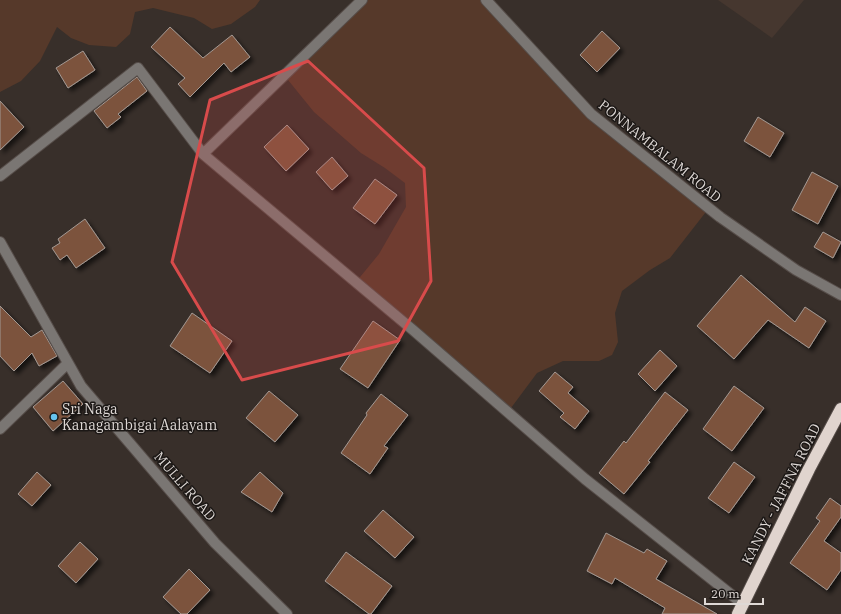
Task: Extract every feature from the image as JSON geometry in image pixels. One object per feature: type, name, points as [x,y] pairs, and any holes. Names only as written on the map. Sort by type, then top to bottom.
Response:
[{"type":"highway","name":"KANDY - JAFFNA ROAD","points":[[741,609],[809,469],[841,409]]},
{"type":"street","points":[[203,154],[362,0]]},
{"type":"street","name":"PONNAMBALAM ROAD","points":[[486,0],[591,114],[720,217],[796,270],[841,295]]},
{"type":"street","points":[[0,176],[138,68],[203,154],[413,330],[585,479],[741,609]]},
{"type":"street","name":"MULLI ROAD","points":[[0,242],[81,386],[215,543],[287,614]]},
{"type":"street","points":[[0,429],[68,363]]},
{"type":"highlighted area","points":[[308,61],[424,168],[431,281],[398,341],[242,380],[172,262],[210,100]]},
{"type":"shaded area","points":[[0,0],[260,0],[255,7],[231,24],[212,29],[194,18],[153,8],[135,12],[130,34],[116,47],[89,45],[71,38],[57,27],[40,61],[21,81],[0,92]]},
{"type":"shaded area","points":[[362,0],[486,0],[591,114],[709,208],[670,258],[650,270],[622,291],[615,313],[618,342],[612,355],[599,361],[563,361],[537,373],[508,412],[356,282],[379,254],[406,207],[405,183],[361,153],[314,112],[284,75]]},
{"type":"shaded area","points":[[718,0],[804,0],[772,38]]},
{"type":"building","points":[[170,27],[203,58],[232,35],[250,57],[231,72],[224,63],[190,97],[178,84],[185,78],[151,47]]},
{"type":"building","points":[[602,31],[620,48],[597,72],[580,55]]},
{"type":"building","points":[[83,51],[95,70],[68,88],[56,68]]},
{"type":"building","points":[[137,77],[147,91],[118,114],[121,117],[107,128],[94,111]]},
{"type":"building","points":[[0,101],[24,127],[0,150]]},
{"type":"building","points":[[758,117],[784,133],[770,157],[744,141]]},
{"type":"building","points":[[287,125],[309,149],[286,171],[264,147]]},
{"type":"building","points":[[332,157],[348,176],[332,190],[316,172]]},
{"type":"building","points":[[812,172],[838,186],[818,224],[792,210]]},
{"type":"building","points":[[375,179],[397,195],[375,224],[353,208]]},
{"type":"building","points":[[85,219],[105,248],[76,268],[67,255],[60,260],[52,248],[60,243],[58,239]]},
{"type":"building","points":[[823,232],[841,242],[833,258],[814,247]]},
{"type":"building","points":[[741,275],[795,322],[805,307],[826,321],[809,348],[768,320],[734,359],[697,326]]},
{"type":"building","points":[[0,306],[31,337],[42,330],[57,356],[39,366],[32,353],[14,371],[0,356]]},
{"type":"building","points":[[192,313],[232,341],[210,373],[170,346]]},
{"type":"building","points":[[373,321],[400,340],[368,388],[340,369]]},
{"type":"building","points":[[660,350],[677,366],[655,391],[638,374]]},
{"type":"building","points":[[555,372],[573,387],[568,393],[589,411],[575,429],[560,417],[564,413],[539,391]]},
{"type":"building","points":[[63,381],[83,404],[53,431],[33,407]]},
{"type":"building","points":[[734,386],[764,408],[732,451],[703,429]]},
{"type":"building","points":[[269,391],[298,415],[275,442],[246,418]]},
{"type":"building","points":[[665,392],[688,410],[648,461],[650,462],[624,494],[599,473],[624,441],[626,443]]},
{"type":"building","points":[[381,394],[408,415],[384,446],[388,448],[370,474],[341,453],[367,415],[366,413]]},
{"type":"building","points":[[734,462],[755,477],[729,513],[708,498]]},
{"type":"building","points":[[37,472],[51,485],[32,506],[18,494]]},
{"type":"building","points":[[260,472],[283,493],[272,512],[241,492]]},
{"type":"building","points":[[830,498],[841,506],[841,517],[824,541],[841,553],[841,570],[827,590],[790,563],[820,521],[816,518]]},
{"type":"building","points":[[383,510],[414,537],[395,558],[364,531]]},
{"type":"building","points":[[606,533],[644,553],[647,549],[667,561],[656,579],[717,614],[662,614],[665,608],[615,578],[612,584],[587,571]]},
{"type":"building","points":[[80,542],[98,559],[76,583],[58,566]]},
{"type":"building","points":[[346,552],[392,586],[371,614],[325,581]]},
{"type":"building","points":[[189,569],[210,590],[187,614],[181,614],[163,597]]},
{"type":"place","name":"Sri Naga Kanagambigai Aalayam","points":[[54,417]]}]
